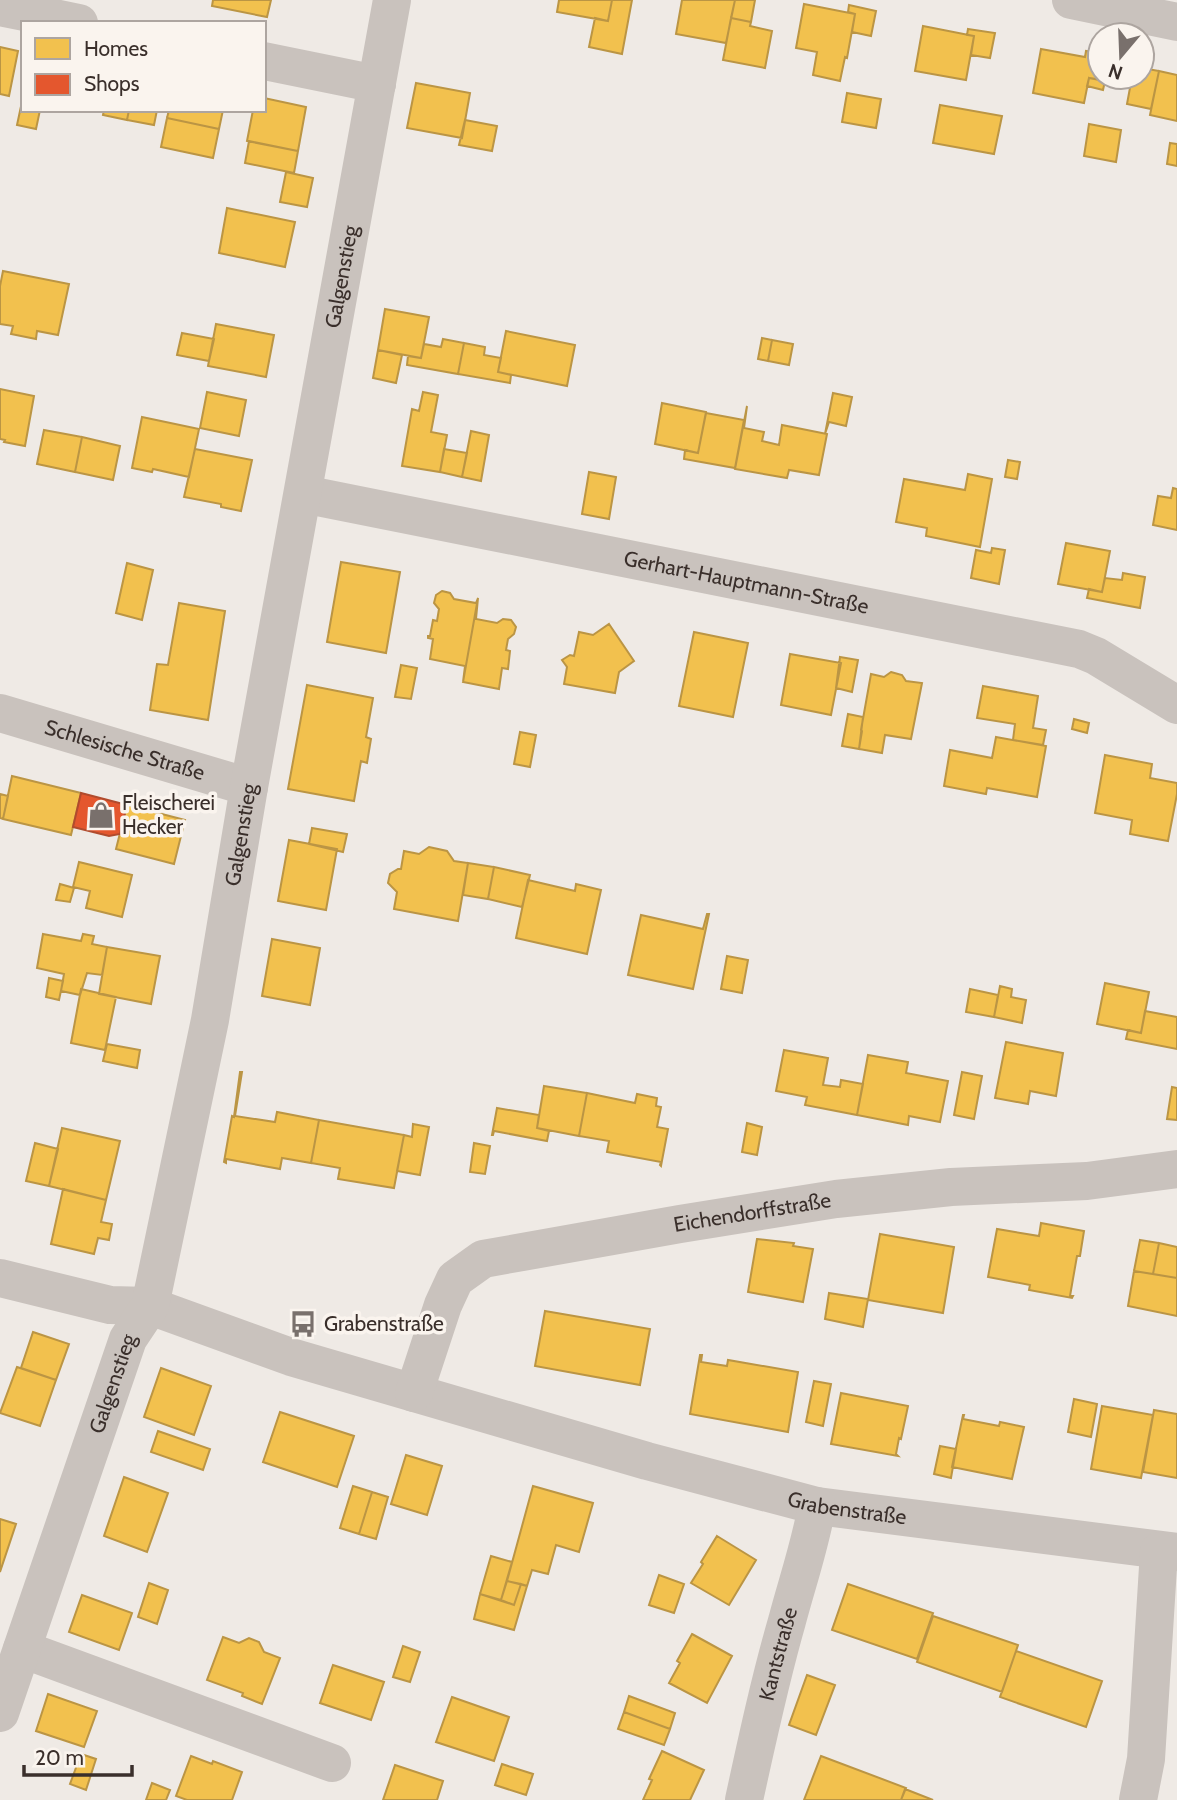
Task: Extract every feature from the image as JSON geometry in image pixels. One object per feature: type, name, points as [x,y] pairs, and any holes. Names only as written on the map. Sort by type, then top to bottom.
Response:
[{"type":"street","name":"Galgenstieg","points":[[0,1713],[128,1339],[150,1306],[210,1020],[249,787],[392,0]]},
{"type":"street","points":[[1087,1],[1177,22]]},
{"type":"street","points":[[0,7],[69,21]]},
{"type":"street","points":[[266,61],[376,84]]},
{"type":"street","name":"Gerhart-Hauptmann-Straße","points":[[303,494],[1079,649],[1096,656],[1177,705]]},
{"type":"street","name":"Schlesische Straße","points":[[0,713],[249,787]]},
{"type":"street","name":"Eichendorffstraße","points":[[414,1392],[443,1305],[455,1279],[483,1259],[836,1199],[951,1187],[1087,1181],[1177,1169]]},
{"type":"street","name":"Grabenstraße","points":[[0,1278],[110,1305],[150,1306],[291,1357],[647,1461],[817,1507],[1168,1552]]},
{"type":"street","name":"Kantstraße","points":[[744,1800],[767,1697],[812,1535],[817,1507]]},
{"type":"street","points":[[1138,1800],[1146,1759],[1168,1552]]},
{"type":"street","points":[[22,1649],[332,1763]]},
{"type":"building: Homes","points":[[213,0],[271,0],[267,17],[212,6]]},
{"type":"building: Homes","points":[[559,0],[612,0],[608,21],[557,12]]},
{"type":"building: Homes","points":[[612,0],[632,0],[622,54],[589,47],[595,18],[608,21]]},
{"type":"building: Homes","points":[[682,0],[735,0],[726,43],[676,34]]},
{"type":"building: Homes","points":[[735,0],[755,0],[751,22],[731,18]]},
{"type":"building: Homes","points":[[804,4],[855,14],[840,81],[813,75],[817,52],[796,48]]},
{"type":"building: Homes","points":[[849,5],[876,11],[871,36],[852,32],[855,14],[848,12]]},
{"type":"building: Homes","points":[[731,18],[751,22],[750,26],[772,31],[765,68],[723,60]]},
{"type":"building: Homes","points":[[923,26],[974,36],[966,80],[915,71]]},
{"type":"building: Homes","points":[[968,29],[995,33],[990,58],[971,55],[974,36],[967,35]]},
{"type":"building: Homes","points":[[0,47],[18,51],[9,96],[0,94]]},
{"type":"building: Homes","points":[[1041,49],[1085,57],[1086,51],[1084,103],[1033,93]]},
{"type":"building: Homes","points":[[1159,71],[1177,75],[1177,121],[1150,115]]},
{"type":"building: Homes","points":[[416,83],[470,93],[462,138],[407,128]]},
{"type":"building: Homes","points":[[1129,91],[1155,91],[1151,109],[1127,104]]},
{"type":"building: Homes","points":[[847,93],[881,99],[876,128],[842,122]]},
{"type":"building: Homes","points":[[266,98],[306,107],[298,151],[247,141],[253,112],[266,112]]},
{"type":"building: Homes","points":[[940,105],[1002,116],[994,154],[933,143]]},
{"type":"building: Homes","points":[[21,106],[21,112],[40,112],[36,129],[17,125]]},
{"type":"building: Homes","points":[[104,112],[129,112],[127,120],[103,115]]},
{"type":"building: Homes","points":[[129,112],[157,112],[154,125],[127,120]]},
{"type":"building: Homes","points":[[168,112],[223,112],[219,129],[167,118]]},
{"type":"building: Homes","points":[[167,118],[219,129],[213,158],[161,147]]},
{"type":"building: Homes","points":[[465,120],[497,126],[492,151],[459,145]]},
{"type":"building: Homes","points":[[1089,124],[1121,130],[1116,162],[1084,156]]},
{"type":"building: Homes","points":[[249,141],[298,151],[294,173],[245,163]]},
{"type":"building: Homes","points":[[1170,143],[1177,144],[1177,166],[1167,164]]},
{"type":"building: Homes","points":[[286,172],[313,178],[307,207],[280,202]]},
{"type":"building: Homes","points":[[227,208],[295,222],[285,267],[219,253]]},
{"type":"building: Homes","points":[[3,271],[69,284],[58,335],[37,331],[36,339],[11,334],[13,326],[0,324],[0,286]]},
{"type":"building: Homes","points":[[385,309],[429,317],[421,358],[378,350]]},
{"type":"building: Homes","points":[[216,324],[274,335],[266,377],[208,366]]},
{"type":"building: Homes","points":[[506,331],[575,345],[567,386],[498,372]]},
{"type":"building: Homes","points":[[182,333],[214,339],[209,361],[177,355]]},
{"type":"building: Homes","points":[[762,338],[772,340],[768,361],[758,359]]},
{"type":"building: Homes","points":[[443,339],[464,343],[458,374],[407,365],[408,356],[421,358],[424,344],[441,347]]},
{"type":"building: Homes","points":[[772,340],[793,344],[789,365],[768,361]]},
{"type":"building: Homes","points":[[464,343],[485,347],[484,355],[501,358],[498,372],[511,375],[510,383],[458,374]]},
{"type":"building: Homes","points":[[378,350],[402,355],[396,383],[373,378]]},
{"type":"building: Homes","points":[[0,389],[34,396],[25,446],[0,439]]},
{"type":"building: Homes","points":[[207,392],[246,400],[239,436],[200,428]]},
{"type":"building: Homes","points":[[423,392],[438,395],[431,432],[447,435],[440,472],[402,466],[412,409],[419,411]]},
{"type":"building: Homes","points":[[833,393],[852,397],[846,426],[829,422],[825,434]]},
{"type":"building: Homes","points":[[662,403],[706,412],[698,453],[655,444]]},
{"type":"building: Homes","points":[[747,406],[744,428],[764,432],[762,441],[779,445],[782,425],[827,434],[819,475],[789,470],[787,478],[735,469]]},
{"type":"building: Homes","points":[[706,413],[744,420],[735,468],[684,459],[685,450],[698,453]]},
{"type":"building: Homes","points":[[142,417],[199,429],[189,477],[153,469],[152,472],[132,468]]},
{"type":"building: Homes","points":[[44,430],[82,437],[75,472],[37,464]]},
{"type":"building: Homes","points":[[471,431],[489,435],[481,481],[462,477]]},
{"type":"building: Homes","points":[[82,437],[120,446],[113,480],[75,472]]},
{"type":"building: Homes","points":[[195,449],[252,460],[241,511],[184,497]]},
{"type":"building: Homes","points":[[444,449],[467,453],[462,477],[440,472]]},
{"type":"building: Homes","points":[[1008,460],[1020,462],[1017,479],[1005,477]]},
{"type":"building: Homes","points":[[589,472],[616,477],[609,519],[582,514]]},
{"type":"building: Homes","points":[[968,474],[992,479],[980,547],[926,536],[927,528],[896,522],[904,479],[965,490]]},
{"type":"building: Homes","points":[[1173,488],[1177,489],[1177,530],[1153,525],[1158,496],[1171,498]]},
{"type":"building: Homes","points":[[1066,543],[1110,551],[1102,592],[1058,584]]},
{"type":"building: Homes","points":[[992,548],[1005,550],[999,584],[971,578],[976,550],[991,553]]},
{"type":"building: Homes","points":[[341,562],[400,572],[386,653],[327,642]]},
{"type":"building: Homes","points":[[127,563],[153,570],[142,620],[116,613]]},
{"type":"building: Homes","points":[[1123,573],[1145,577],[1140,608],[1087,598],[1089,589],[1102,592],[1105,578],[1122,580]]},
{"type":"building: Homes","points":[[442,591],[450,593],[454,599],[476,603],[478,598],[463,682],[465,666],[430,659],[433,639],[428,636],[433,620],[437,621],[439,609],[434,603],[436,595]]},
{"type":"building: Homes","points":[[478,598],[476,619],[497,623],[503,619],[511,620],[516,627],[514,634],[508,639],[508,669],[502,668],[499,689],[463,682]]},
{"type":"building: Homes","points":[[179,603],[225,611],[208,720],[150,710],[157,664],[168,665]]},
{"type":"building: Homes","points":[[609,624],[634,661],[619,672],[615,693],[564,684],[567,667],[562,660],[570,655],[574,656],[579,632],[593,635]]},
{"type":"building: Homes","points":[[694,632],[748,643],[733,717],[679,706]]},
{"type":"building: Homes","points":[[790,654],[841,663],[831,715],[781,705]]},
{"type":"building: Homes","points":[[840,657],[858,660],[852,692],[836,688]]},
{"type":"building: Homes","points":[[401,665],[417,668],[411,699],[395,697]]},
{"type":"building: Homes","points":[[891,672],[902,675],[906,681],[922,683],[911,739],[885,735],[882,753],[859,749],[871,674],[884,677]]},
{"type":"building: Homes","points":[[307,685],[373,698],[366,737],[371,739],[367,763],[361,761],[354,801],[288,789]]},
{"type":"building: Homes","points":[[983,686],[1038,696],[1033,728],[1046,730],[1043,745],[1013,740],[1015,724],[977,718]]},
{"type":"building: Homes","points":[[848,714],[863,717],[859,749],[842,746]]},
{"type":"building: Homes","points":[[1074,719],[1089,723],[1087,733],[1072,729]]},
{"type":"building: Homes","points":[[520,732],[536,735],[530,767],[514,764]]},
{"type":"building: Homes","points":[[996,737],[1046,746],[1037,797],[987,788],[986,794],[944,786],[950,750],[992,758]]},
{"type":"building: Homes","points":[[1105,755],[1152,764],[1150,778],[1177,783],[1168,841],[1130,834],[1132,820],[1095,813]]},
{"type":"building: Homes","points":[[12,776],[81,793],[71,835],[3,819]]},
{"type":"building: Homes","points":[[0,794],[8,796],[3,819],[0,818]]},
{"type":"building: Homes","points":[[127,805],[185,820],[174,864],[116,849]]},
{"type":"building: Homes","points":[[312,828],[347,834],[343,852],[309,844]]},
{"type":"building: Homes","points":[[289,840],[337,849],[326,910],[278,901]]},
{"type":"building: Homes","points":[[429,847],[447,851],[454,861],[468,863],[458,921],[394,909],[397,892],[388,883],[390,874],[401,869],[404,851],[419,854]]},
{"type":"building: Homes","points":[[79,862],[132,875],[122,917],[86,908],[90,891],[73,887]]},
{"type":"building: Homes","points":[[468,863],[494,867],[488,899],[463,895]]},
{"type":"building: Homes","points":[[494,867],[530,875],[522,907],[488,899]]},
{"type":"building: Homes","points":[[528,880],[575,891],[576,884],[601,890],[587,954],[516,938]]},
{"type":"building: Homes","points":[[60,884],[74,888],[70,902],[56,900]]},
{"type":"building: Homes","points":[[707,914],[693,989],[628,975],[641,915],[703,929]]},
{"type":"building: Homes","points":[[43,934],[81,941],[83,934],[94,936],[92,944],[107,947],[102,975],[87,973],[80,995],[61,991],[64,974],[37,968]]},
{"type":"building: Homes","points":[[272,939],[320,948],[310,1005],[262,996]]},
{"type":"building: Homes","points":[[107,947],[160,956],[151,1004],[99,994]]},
{"type":"building: Homes","points":[[727,956],[748,960],[742,993],[721,989]]},
{"type":"building: Homes","points":[[49,978],[63,981],[59,1000],[46,997]]},
{"type":"building: Homes","points":[[1105,983],[1149,992],[1141,1033],[1097,1024]]},
{"type":"building: Homes","points":[[1000,986],[1012,989],[1011,997],[1026,1000],[1022,1023],[994,1017]]},
{"type":"building: Homes","points":[[81,989],[116,997],[105,1050],[71,1043]]},
{"type":"building: Homes","points":[[970,989],[998,995],[994,1017],[966,1012]]},
{"type":"building: Homes","points":[[1145,1011],[1177,1017],[1177,1049],[1126,1039],[1128,1030],[1141,1033]]},
{"type":"building: Homes","points":[[1006,1042],[1063,1053],[1056,1096],[1030,1091],[1028,1104],[995,1098]]},
{"type":"building: Homes","points":[[107,1044],[140,1050],[137,1068],[103,1061]]},
{"type":"building: Homes","points":[[784,1050],[828,1058],[823,1085],[840,1087],[841,1080],[863,1084],[857,1115],[805,1105],[807,1097],[776,1091]]},
{"type":"building: Homes","points":[[868,1055],[908,1062],[906,1073],[948,1081],[940,1122],[909,1116],[908,1125],[857,1115]]},
{"type":"building: Homes","points":[[240,1072],[235,1116],[275,1122],[277,1112],[319,1120],[311,1163],[282,1158],[280,1169],[226,1159],[226,1163],[224,1162]]},
{"type":"building: Homes","points":[[962,1072],[982,1076],[974,1119],[954,1115]]},
{"type":"building: Homes","points":[[544,1086],[587,1093],[579,1136],[537,1128]]},
{"type":"building: Homes","points":[[1172,1087],[1177,1088],[1177,1120],[1167,1119]]},
{"type":"building: Homes","points":[[587,1093],[635,1103],[637,1094],[657,1098],[656,1106],[661,1107],[657,1127],[668,1129],[661,1166],[661,1162],[607,1152],[609,1141],[579,1136]]},
{"type":"building: Homes","points":[[497,1108],[539,1115],[537,1128],[549,1131],[547,1141],[494,1131],[492,1135]]},
{"type":"building: Homes","points":[[319,1120],[404,1135],[394,1188],[338,1179],[340,1168],[311,1163]]},
{"type":"building: Homes","points":[[747,1123],[762,1127],[757,1155],[742,1152]]},
{"type":"building: Homes","points":[[413,1124],[429,1127],[420,1175],[397,1171],[404,1135],[412,1137]]},
{"type":"building: Homes","points":[[62,1128],[120,1141],[106,1200],[49,1186]]},
{"type":"building: Homes","points":[[35,1143],[58,1149],[49,1186],[26,1181]]},
{"type":"building: Homes","points":[[474,1143],[490,1146],[485,1174],[470,1172]]},
{"type":"building: Homes","points":[[63,1189],[106,1200],[101,1222],[112,1224],[109,1240],[98,1238],[94,1254],[51,1244]]},
{"type":"building: Homes","points":[[1041,1223],[1084,1231],[1080,1256],[1077,1256],[1070,1296],[1073,1296],[1072,1298],[1029,1290],[1030,1285],[988,1277],[997,1229],[1039,1236]]},
{"type":"building: Homes","points":[[880,1234],[954,1247],[943,1313],[868,1300]]},
{"type":"building: Homes","points":[[757,1239],[794,1243],[793,1246],[813,1249],[803,1302],[748,1292]]},
{"type":"building: Homes","points":[[1140,1240],[1159,1243],[1153,1274],[1134,1271]]},
{"type":"building: Homes","points":[[1159,1243],[1177,1247],[1177,1278],[1153,1274]]},
{"type":"building: Homes","points":[[1134,1271],[1177,1278],[1177,1316],[1128,1306]]},
{"type":"building: Homes","points":[[829,1293],[868,1299],[863,1327],[825,1319]]},
{"type":"building: Homes","points":[[545,1311],[650,1329],[640,1385],[535,1366]]},
{"type":"building: Homes","points":[[33,1332],[69,1344],[56,1380],[21,1368]]},
{"type":"building: Homes","points":[[700,1355],[701,1362],[727,1366],[728,1360],[798,1372],[788,1432],[690,1414]]},
{"type":"building: Homes","points":[[17,1367],[56,1380],[40,1426],[0,1413]]},
{"type":"building: Homes","points":[[161,1368],[211,1386],[194,1435],[144,1417]]},
{"type":"building: Homes","points":[[814,1381],[831,1384],[823,1426],[806,1422]]},
{"type":"building: Homes","points":[[841,1393],[908,1406],[901,1439],[899,1438],[896,1454],[898,1456],[831,1444]]},
{"type":"building: Homes","points":[[1074,1399],[1097,1404],[1091,1437],[1068,1432]]},
{"type":"building: Homes","points":[[1102,1406],[1153,1415],[1141,1478],[1091,1469]]},
{"type":"building: Homes","points":[[1154,1410],[1177,1414],[1177,1478],[1143,1472]]},
{"type":"building: Homes","points":[[280,1412],[354,1436],[337,1487],[263,1462]]},
{"type":"building: Homes","points":[[963,1415],[963,1419],[999,1426],[1000,1422],[1024,1427],[1012,1479],[952,1467]]},
{"type":"building: Homes","points":[[158,1431],[210,1449],[203,1470],[151,1452]]},
{"type":"building: Homes","points":[[940,1446],[956,1449],[951,1478],[934,1474]]},
{"type":"building: Homes","points":[[406,1455],[442,1466],[427,1515],[391,1504]]},
{"type":"building: Homes","points":[[124,1477],[168,1493],[147,1552],[104,1536]]},
{"type":"building: Homes","points":[[353,1486],[372,1492],[359,1534],[340,1528]]},
{"type":"building: Homes","points":[[533,1486],[593,1503],[579,1552],[556,1545],[548,1574],[532,1570],[527,1586],[507,1581]]},
{"type":"building: Homes","points":[[372,1492],[388,1497],[376,1539],[359,1534]]},
{"type":"building: Homes","points":[[0,1519],[16,1524],[0,1572]]},
{"type":"building: Homes","points":[[717,1536],[756,1560],[729,1605],[691,1583]]},
{"type":"building: Homes","points":[[491,1556],[512,1562],[501,1600],[480,1594]]},
{"type":"building: Homes","points":[[659,1575],[684,1584],[674,1613],[649,1605]]},
{"type":"building: Homes","points":[[507,1581],[521,1584],[514,1605],[501,1600]]},
{"type":"building: Homes","points":[[149,1583],[168,1590],[157,1624],[138,1617]]},
{"type":"building: Homes","points":[[521,1584],[527,1586],[514,1630],[474,1619],[480,1594],[514,1605]]},
{"type":"building: Homes","points":[[848,1584],[933,1613],[917,1659],[832,1630]]},
{"type":"building: Homes","points":[[82,1595],[132,1613],[119,1650],[69,1632]]},
{"type":"building: Homes","points":[[933,1616],[1018,1645],[1002,1692],[917,1662]]},
{"type":"building: Homes","points":[[692,1634],[732,1656],[707,1703],[669,1683],[680,1663],[677,1661]]},
{"type":"building: Homes","points":[[223,1637],[239,1643],[249,1638],[259,1642],[264,1652],[280,1658],[262,1704],[242,1696],[243,1693],[207,1680]]},
{"type":"building: Homes","points":[[403,1646],[420,1652],[410,1682],[393,1677]]},
{"type":"building: Homes","points":[[1016,1651],[1102,1681],[1086,1727],[1000,1697]]},
{"type":"building: Homes","points":[[333,1665],[384,1682],[371,1720],[320,1703]]},
{"type":"building: Homes","points":[[807,1675],[835,1685],[816,1735],[789,1725]]},
{"type":"building: Homes","points":[[48,1694],[97,1711],[84,1747],[36,1731]]},
{"type":"building: Homes","points":[[629,1696],[675,1713],[670,1729],[624,1712]]},
{"type":"building: Homes","points":[[452,1697],[509,1717],[494,1761],[436,1742]]},
{"type":"building: Homes","points":[[624,1712],[670,1729],[664,1745],[618,1729]]},
{"type":"building: Homes","points":[[662,1751],[704,1770],[690,1800],[643,1800]]},
{"type":"building: Homes","points":[[81,1754],[96,1759],[86,1790],[70,1784]]},
{"type":"building: Homes","points":[[191,1756],[242,1772],[232,1800],[187,1800],[176,1796]]},
{"type":"building: Homes","points":[[821,1756],[906,1788],[901,1800],[804,1800]]},
{"type":"building: Homes","points":[[502,1764],[533,1774],[526,1795],[495,1785]]},
{"type":"building: Homes","points":[[395,1765],[443,1781],[437,1800],[383,1800]]},
{"type":"building: Homes","points":[[152,1783],[170,1790],[166,1800],[146,1800]]},
{"type":"building: Homes","points":[[905,1789],[933,1800],[901,1800]]},
{"type":"building: Shops","points":[[81,793],[127,805],[120,834],[109,836],[73,827]]},
{"type":"place","name":"Fleischerei Hecker","points":[[101,815]]},
{"type":"place","name":"Grabenstraße","points":[[303,1324]]}]
